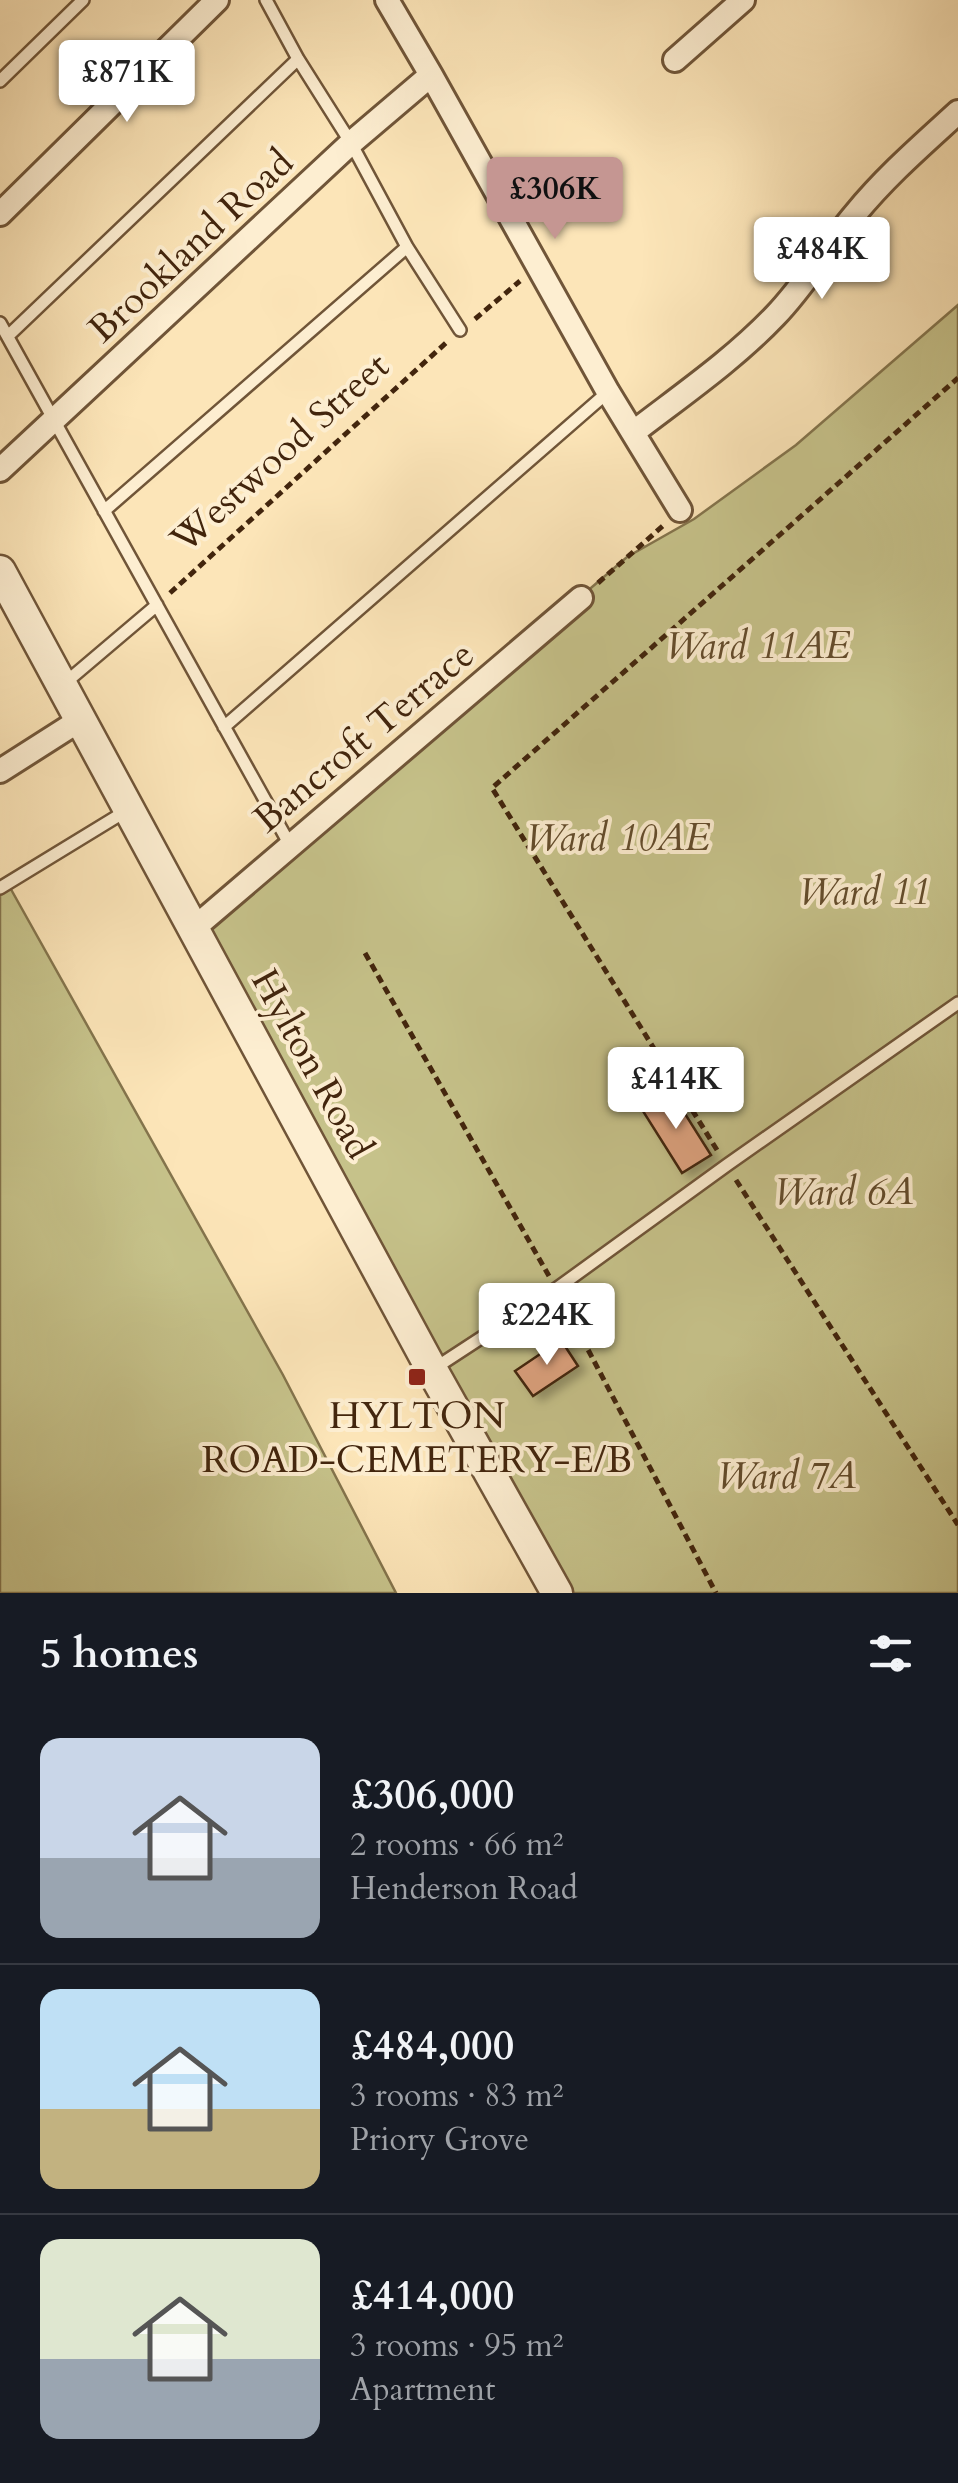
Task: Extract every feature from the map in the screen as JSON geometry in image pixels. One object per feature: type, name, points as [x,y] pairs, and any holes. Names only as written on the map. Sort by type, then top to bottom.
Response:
[{"type":"street","points":[[0,214],[218,0]]},
{"type":"street","points":[[387,0],[608,392],[680,510]]},
{"type":"street","points":[[675,60],[743,0]]},
{"type":"street","name":"Brookland Road","points":[[0,470],[351,143],[432,74]]},
{"type":"street","points":[[634,432],[746,346],[778,314],[886,176],[958,112]]},
{"type":"street","name":"Hylton Road","points":[[0,572],[557,1593]]},
{"type":"street","name":"Bancroft Terrace","points":[[192,929],[581,598]]},
{"type":"street","points":[[0,771],[80,720]]},
{"type":"lane","points":[[0,81],[82,0]]},
{"type":"lane","points":[[266,0],[351,143],[406,247],[460,330]]},
{"type":"lane","points":[[8,336],[298,58]]},
{"type":"lane","points":[[104,510],[406,247]]},
{"type":"lane","points":[[0,323],[290,845]]},
{"type":"lane","points":[[224,727],[608,392]]},
{"type":"lane","name":"Westwood Street","points":[[62,686],[157,605]]},
{"type":"lane","points":[[0,888],[130,809]]},
{"type":"lane","points":[[432,1370],[556,1289],[958,1003]]},
{"type":"path","name":"Westwood Street","points":[[157,605],[460,330],[539,266]]},
{"type":"path","points":[[958,378],[492,788],[958,1525]]},
{"type":"path","points":[[581,598],[680,510]]},
{"type":"path","points":[[365,953],[556,1289],[716,1593]]},
{"type":"green space","points":[[958,305],[958,1593],[553,1593],[193,929],[627,557],[694,519],[796,445]]},
{"type":"green space","points":[[8,884],[283,1375],[396,1593],[0,1593],[0,889]]},
{"type":"building","points":[[670,1090],[711,1155],[682,1173],[641,1108]]},
{"type":"building","points":[[561,1340],[578,1366],[533,1396],[515,1371]]},
{"type":"place","name":"HYLTON ROAD-CEMETERY-E/B","points":[[417,1377]]},
{"type":"park label","name":"Ward 11AE","points":[[758,646]]},
{"type":"park label","name":"Ward 10AE","points":[[618,838]]},
{"type":"park label","name":"Ward 11","points":[[864,892]]},
{"type":"park label","name":"Ward 6A","points":[[844,1192]]},
{"type":"park label","name":"Ward 7A","points":[[787,1476]]}]
